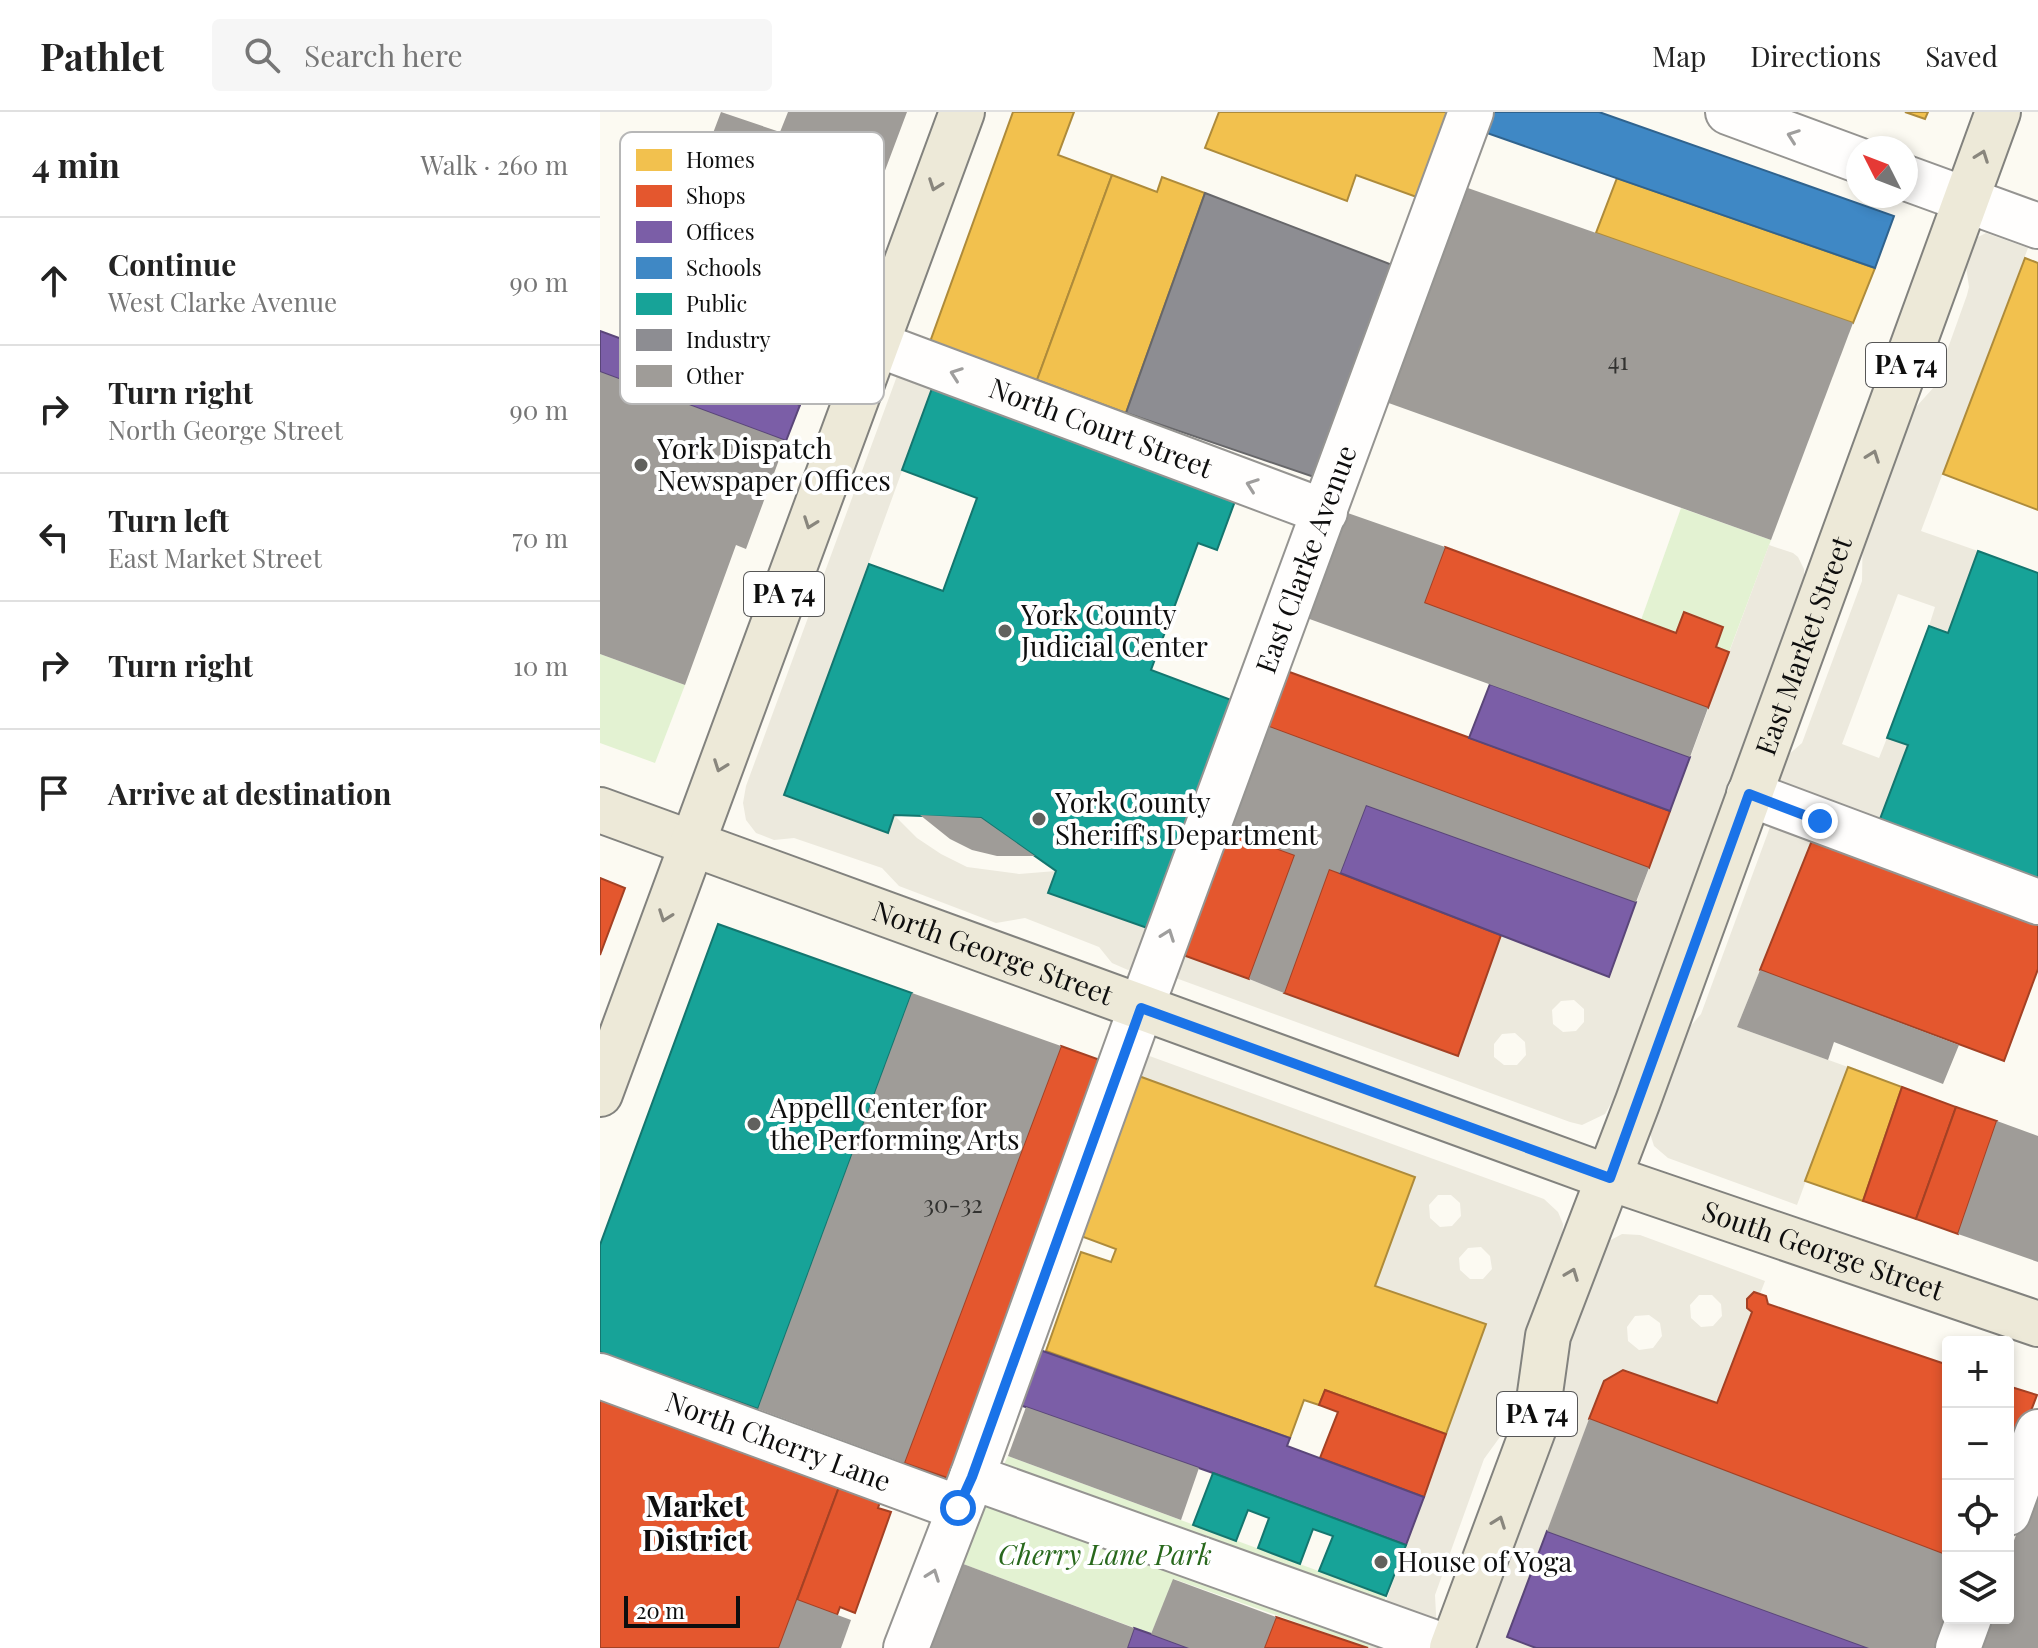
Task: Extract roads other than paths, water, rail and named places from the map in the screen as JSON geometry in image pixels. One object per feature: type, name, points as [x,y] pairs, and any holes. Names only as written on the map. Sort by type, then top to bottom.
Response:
[{"type":"main road","name":"PA 74","points":[[884,322],[962,112]]},
{"type":"main road","name":"East Market Street","points":[[1610,1178],[1998,112]]},
{"type":"main road","name":"PA 74","points":[[600,1094],[854,404]]},
{"type":"main road","name":"North George Street","points":[[600,810],[1610,1178]]},
{"type":"main road","name":"PA 74","points":[[1451,1648],[1536,1422],[1548,1336],[1610,1178]]},
{"type":"main road","name":"South George Street","points":[[1610,1178],[2038,1324]]},
{"type":"street","name":"East Clarke Avenue","points":[[906,1648],[1471,112]]},
{"type":"street","points":[[1728,112],[1846,156]]},
{"type":"street","points":[[1918,183],[2038,226]]},
{"type":"street","name":"North Court Street","points":[[884,347],[1325,512]]},
{"type":"street","points":[[1749,794],[2038,902]]},
{"type":"street","name":"North Cherry Lane","points":[[600,1376],[1451,1648]]},
{"type":"street","points":[[2014,1497],[2038,1432]]},
{"type":"street","points":[[1958,1648],[1967,1624]]},
{"type":"place","name":"York Dispatch Newspaper Offices","points":[[641,465]]},
{"type":"place","name":"York County Judicial Center","points":[[1005,631]]},
{"type":"place","name":"York County Sheriff's Department","points":[[1039,819]]},
{"type":"place","name":"Appell Center for the Performing Arts","points":[[754,1124]]},
{"type":"place","name":"House of Yoga","points":[[1381,1562]]},
{"type":"district","name":"Market District","points":[[695,1524]]},
{"type":"park label","name":"Cherry Lane Park","points":[[1105,1555]]}]
